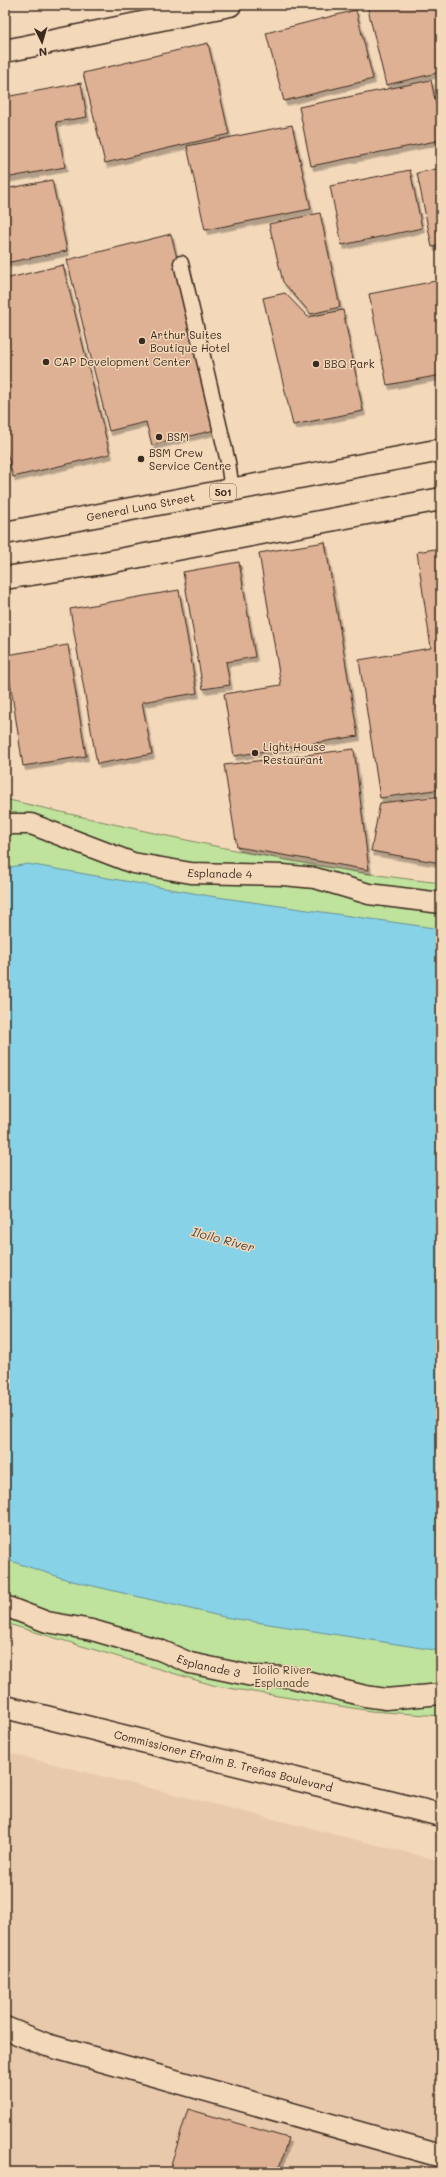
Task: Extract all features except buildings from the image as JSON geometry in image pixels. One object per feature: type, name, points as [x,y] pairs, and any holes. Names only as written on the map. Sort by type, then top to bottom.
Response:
[{"type":"main road","points":[[5,51],[148,14],[230,5]]},
{"type":"main road","name":"General Luna Street","points":[[5,533],[441,450]]},
{"type":"main road","points":[[5,578],[102,563],[441,501]]},
{"type":"main road","name":"Commissioner Efraim B. Treñas Boulevard","points":[[5,1707],[441,1815]]},
{"type":"main road","points":[[5,2028],[47,2045],[441,2156]]},
{"type":"street","name":"Esplanade 4","points":[[5,824],[31,824],[133,863],[191,873],[283,875],[315,878],[369,894],[441,903]]},
{"type":"street","name":"Esplanade 3","points":[[5,1606],[47,1622],[92,1630],[160,1650],[190,1663],[252,1676],[290,1677],[365,1696],[386,1699],[441,1694]]},
{"type":"lane","points":[[181,263],[228,462],[232,490]]},
{"type":"shaded area","points":[[5,1752],[441,1861],[441,2172],[5,2172]]},
{"type":"green space","points":[[9,800],[224,848],[332,868],[441,883],[441,961],[5,890],[5,801]]},
{"type":"green space","name":"Iloilo River Esplanade","points":[[5,1524],[441,1617],[441,1716],[371,1711],[216,1686],[5,1623]]},
{"type":"water","name":"Iloilo River","points":[[28,864],[210,896],[441,929],[441,1651],[224,1617],[68,1580],[5,1559],[5,868]]},
{"type":"place","name":"Arthur Suites Boutique Hotel","points":[[142,341]]},
{"type":"place","name":"CAP Development Center","points":[[46,362]]},
{"type":"place","name":"BBQ Park","points":[[316,364]]},
{"type":"place","name":"BSM","points":[[159,437]]},
{"type":"place","name":"BSM Crew Service Centre","points":[[141,459]]},
{"type":"place","name":"Light House Restaurant","points":[[255,753]]}]
